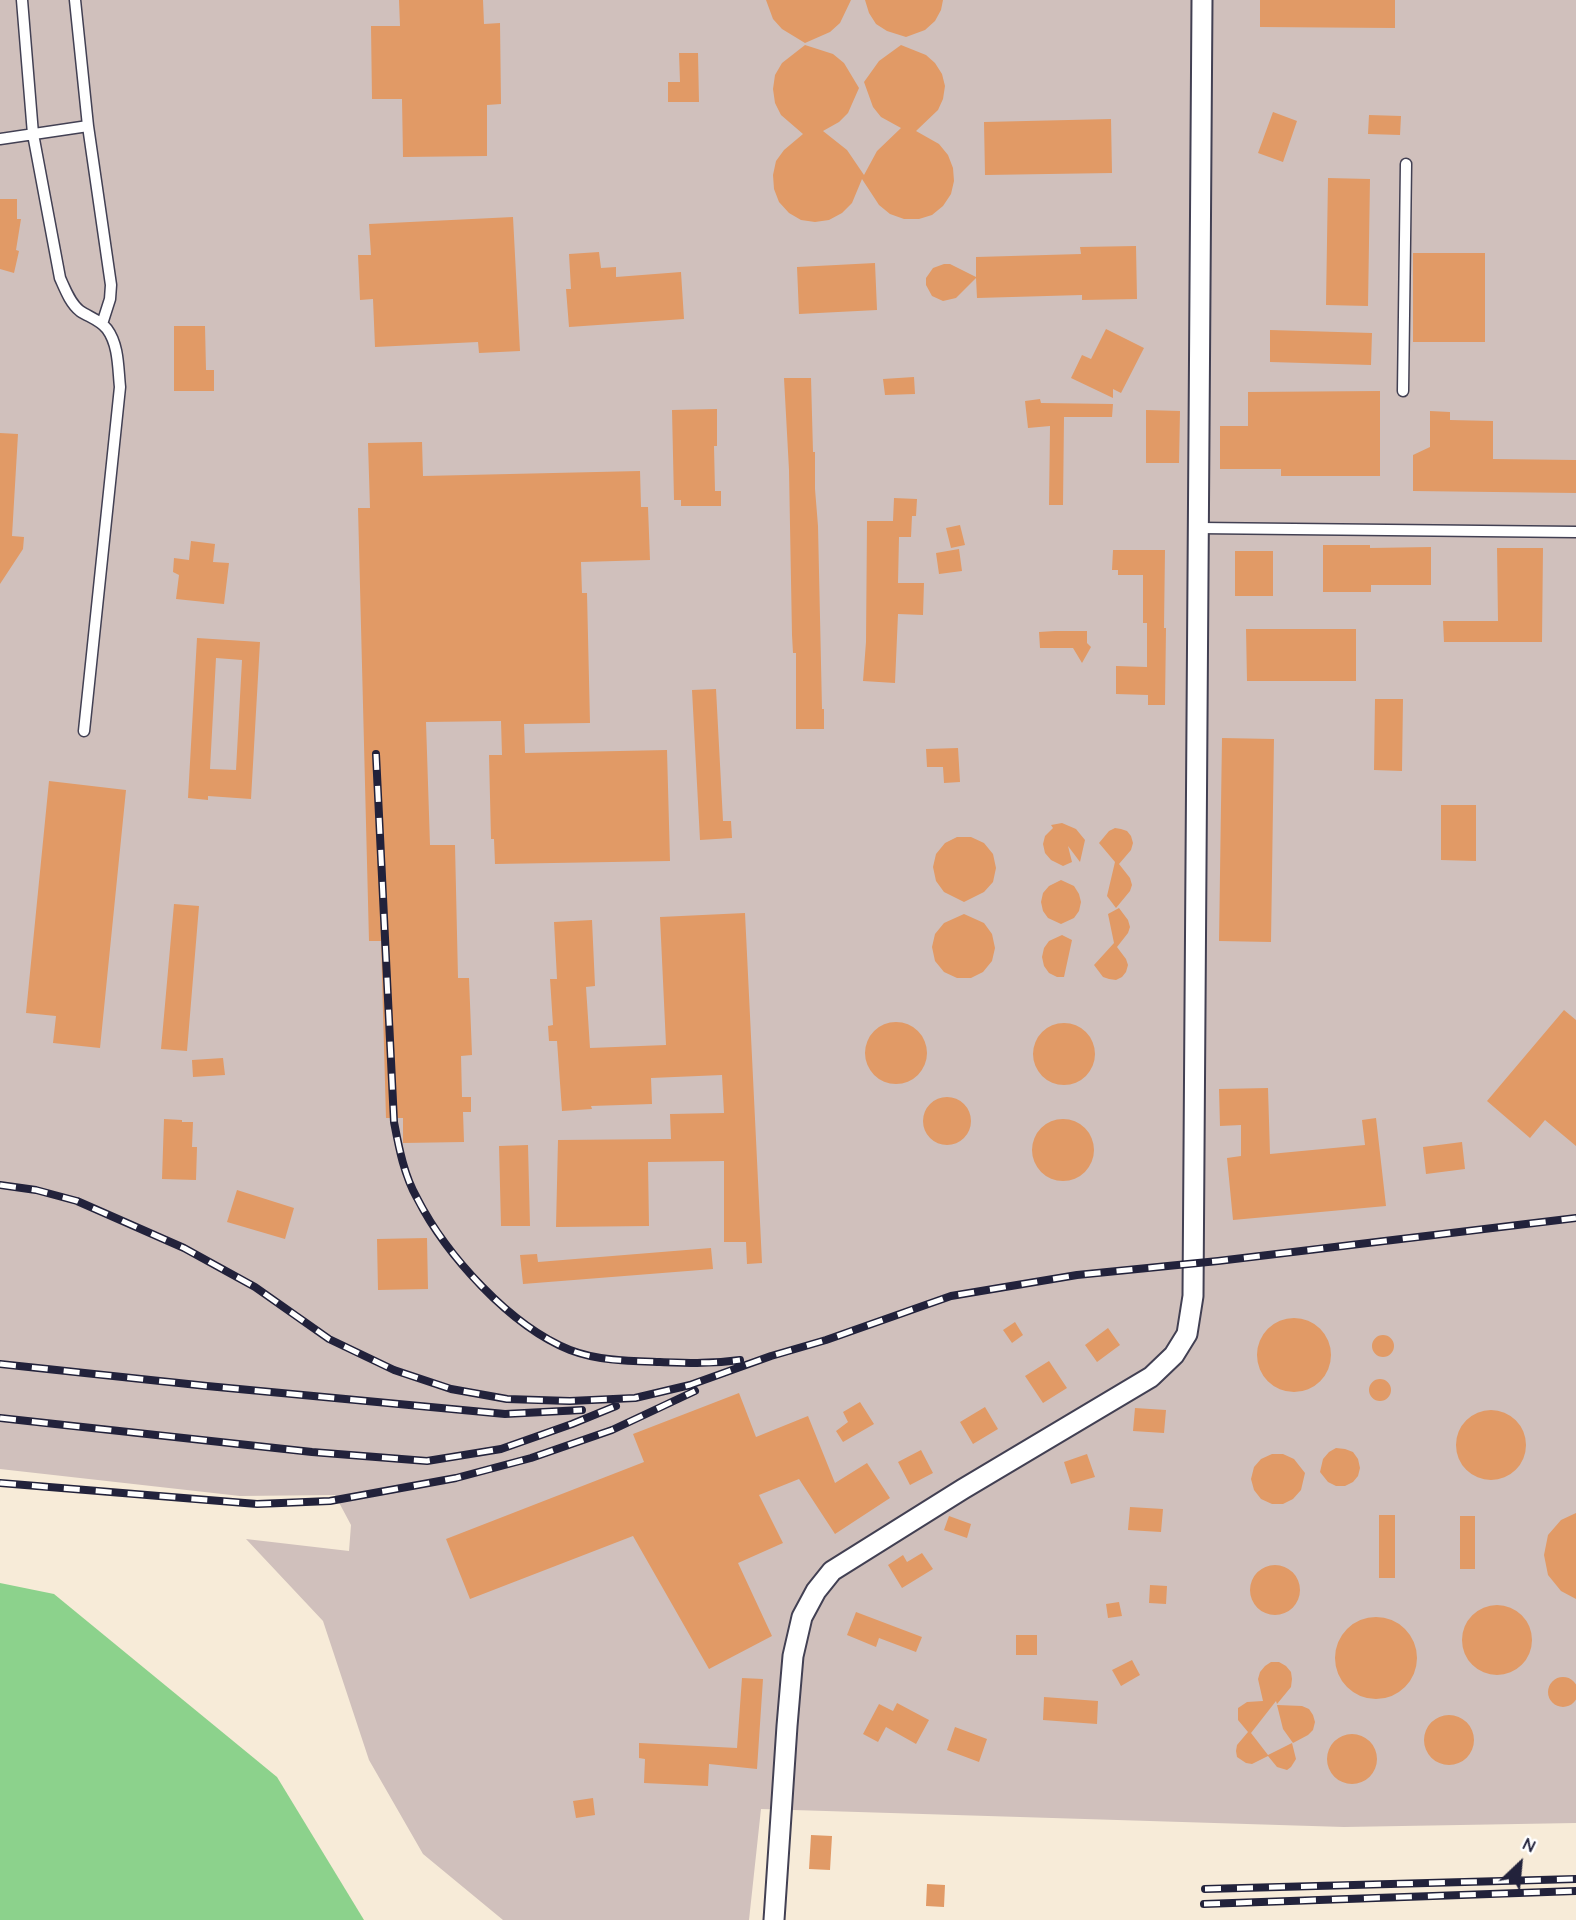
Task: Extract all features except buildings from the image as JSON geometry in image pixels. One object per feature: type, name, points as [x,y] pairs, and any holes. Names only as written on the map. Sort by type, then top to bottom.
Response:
[{"type":"street","points":[[774,1920],[793,1656],[802,1617],[816,1591],[832,1571],[1151,1377],[1174,1355],[1187,1334],[1193,1296],[1202,0]]},
{"type":"lane","points":[[22,0],[33,134],[60,278],[66,293],[78,309],[109,331],[114,343],[120,387],[84,731]]},
{"type":"lane","points":[[75,0],[88,126],[111,285],[110,299],[102,324]]},
{"type":"lane","points":[[0,139],[88,126]]},
{"type":"lane","points":[[1402,391],[1406,164]]},
{"type":"lane","points":[[1199,528],[1576,532]]},
{"type":"shaded area","points":[[0,0],[1576,0],[1576,1823],[1344,1827],[761,1809],[749,1920],[503,1920],[423,1854],[369,1760],[323,1621],[246,1539],[349,1551],[351,1525],[335,1495],[240,1496],[0,1469]]},
{"type":"green space","points":[[0,1583],[54,1594],[277,1777],[364,1920],[0,1920]]},
{"type":"railway","points":[[376,754],[394,1122],[409,1180],[429,1220],[462,1265],[503,1306],[547,1339],[570,1350],[626,1361],[700,1363],[740,1360]]},
{"type":"railway","points":[[0,1185],[36,1190],[77,1201],[184,1248],[255,1287],[329,1339],[394,1370],[451,1389],[507,1399],[570,1401],[635,1398],[690,1385],[951,1296],[1077,1275],[1576,1218]]},
{"type":"railway","points":[[0,1364],[505,1414],[582,1410]]},
{"type":"railway","points":[[0,1483],[257,1504],[330,1501],[456,1478],[531,1458],[612,1430],[695,1391]]},
{"type":"railway","points":[[0,1418],[312,1452],[427,1461],[501,1449],[616,1406]]},
{"type":"railway","points":[[1205,1889],[1576,1879]]},
{"type":"railway","points":[[1204,1904],[1576,1891]]}]
